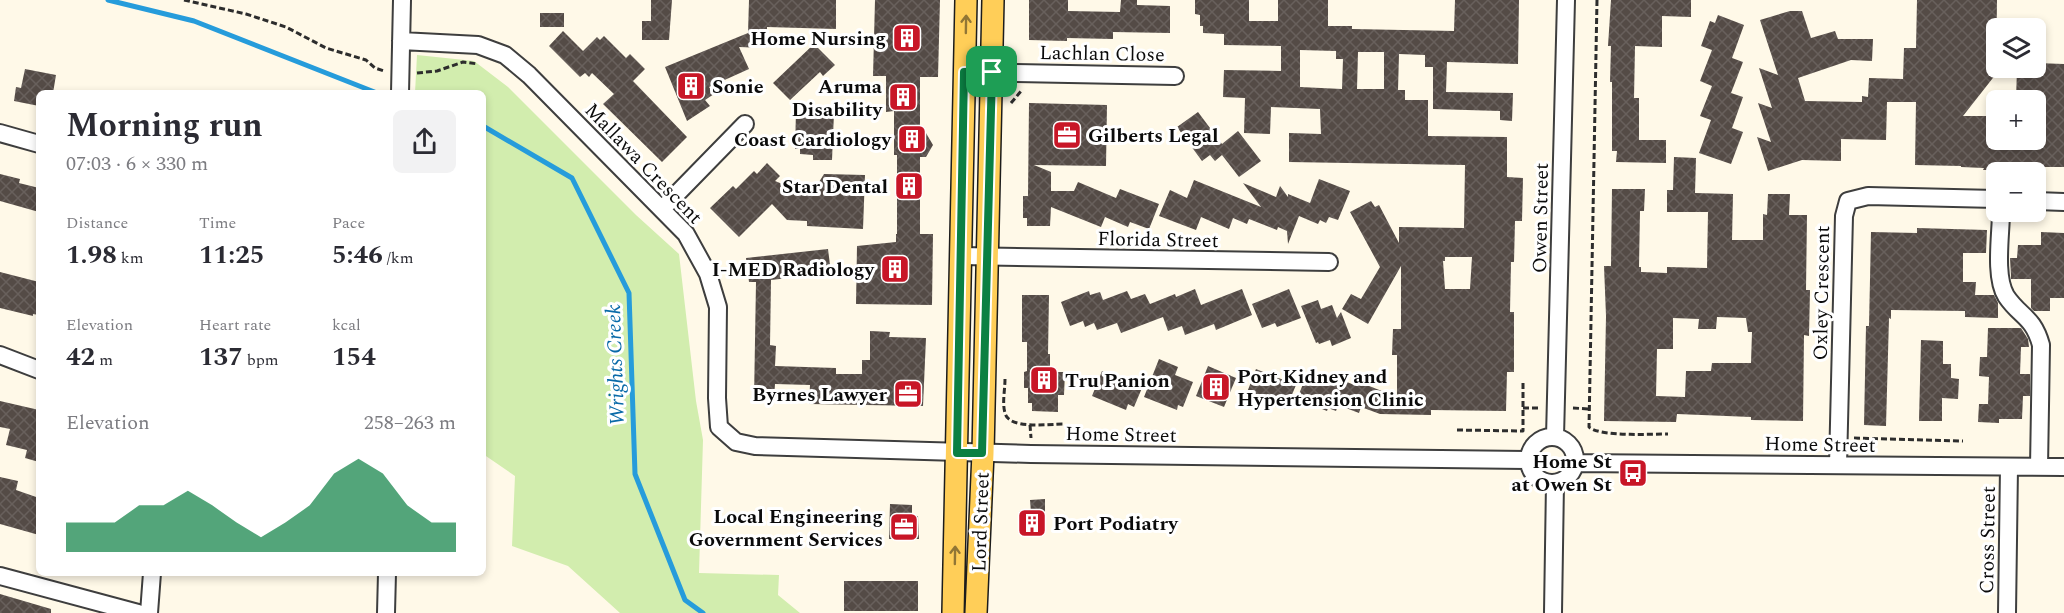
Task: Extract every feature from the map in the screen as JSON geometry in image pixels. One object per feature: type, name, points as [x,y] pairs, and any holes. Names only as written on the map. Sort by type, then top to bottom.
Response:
[{"type":"main road","name":"Lord Street","points":[[953,613],[966,0]]},
{"type":"main road","name":"Lord Street","points":[[976,613],[993,0]]},
{"type":"street","points":[[400,90],[402,0]]},
{"type":"street","name":"Owen Street","points":[[1555,437],[1566,0]]},
{"type":"street","name":"Mallawa Crescent","points":[[401,41],[478,45],[506,55],[529,75],[686,234],[708,274],[718,307],[719,427]]},
{"type":"street","name":"Lachlan Close","points":[[964,72],[1175,76]]},
{"type":"street","points":[[662,209],[746,124]]},
{"type":"street","points":[[0,133],[36,143]]},
{"type":"street","name":"Oxley Crescent","points":[[1838,465],[1844,216],[1848,201],[1868,196],[1986,200]]},
{"type":"street","points":[[2046,201],[2064,202]]},
{"type":"street","points":[[2001,222],[2001,287],[2007,297],[2037,330],[2041,345],[2039,467]]},
{"type":"street","name":"Florida Street","points":[[960,256],[1329,262]]},
{"type":"street","points":[[0,355],[36,369]]},
{"type":"street","name":"Home Street","points":[[719,427],[736,442],[755,446],[957,453],[1528,460]]},
{"type":"street","points":[[1547,437],[1555,437],[1568,443],[1575,455],[1575,463],[1569,476],[1555,483],[1540,480],[1530,468],[1528,460],[1533,445],[1547,437]]},
{"type":"street","name":"Home Street","points":[[1575,463],[2064,467]]},
{"type":"street","name":"Cross Street","points":[[2007,613],[2009,467]]},
{"type":"street","points":[[1553,613],[1555,483]]},
{"type":"street","points":[[0,576],[138,613]]},
{"type":"street","points":[[149,613],[152,576]]},
{"type":"street","points":[[386,613],[387,576]]},
{"type":"path","points":[[184,0],[246,14],[286,27],[326,48],[366,60],[375,68],[390,73]]},
{"type":"path","points":[[1597,0],[1589,427],[1592,430],[1615,434],[1668,434]]},
{"type":"path","points":[[411,73],[437,70],[463,62],[484,65]]},
{"type":"path","points":[[1011,112],[1011,101],[1019,91],[1028,87]]},
{"type":"path","points":[[1005,369],[1005,414],[1009,420],[1031,427],[1063,424]]},
{"type":"path","points":[[1457,430],[1522,431],[1523,381]]},
{"type":"path","points":[[1523,408],[1537,408]]},
{"type":"path","points":[[1578,408],[1589,409]]},
{"type":"path","points":[[1503,431],[1503,436]]},
{"type":"path","points":[[1850,438],[1963,441]]},
{"type":"green space","points":[[417,55],[474,61],[508,87],[636,215],[679,254],[696,401],[703,440],[699,573],[779,575],[778,595],[800,613],[620,613],[568,566],[512,546],[515,476],[486,456],[486,90],[415,90]]},
{"type":"building","points":[[651,0],[672,0],[669,40],[642,40],[642,21],[651,21]]},
{"type":"building","points":[[749,0],[836,0],[836,29],[767,27],[767,48],[739,47],[749,69],[709,87],[714,94],[705,100],[710,106],[687,121],[665,67],[748,33]]},
{"type":"building","points":[[875,0],[940,0],[938,77],[920,77],[920,133],[926,133],[933,145],[926,157],[920,157],[920,234],[933,234],[932,305],[856,304],[857,246],[896,242],[897,234],[897,155],[894,155],[894,111],[886,112],[886,76],[873,76]]},
{"type":"building","points":[[1029,0],[1068,0],[1068,11],[1120,12],[1121,0],[1137,0],[1137,5],[1170,6],[1170,33],[1113,32],[1113,39],[1029,40]]},
{"type":"building","points":[[1195,0],[1249,0],[1249,21],[1278,21],[1278,0],[1328,0],[1328,26],[1352,26],[1352,29],[1454,31],[1455,0],[1519,0],[1518,64],[1447,62],[1446,92],[1513,93],[1512,121],[1500,120],[1500,111],[1433,109],[1433,67],[1425,67],[1425,55],[1399,54],[1398,90],[1405,90],[1405,100],[1428,100],[1428,136],[1507,137],[1507,177],[1523,178],[1522,221],[1515,221],[1514,262],[1511,262],[1510,312],[1514,312],[1514,372],[1507,372],[1506,411],[1431,410],[1431,415],[1380,414],[1361,407],[1359,413],[1338,405],[1336,411],[1328,408],[1327,411],[1297,399],[1307,374],[1325,381],[1327,378],[1337,383],[1339,379],[1352,384],[1354,380],[1397,397],[1397,355],[1392,355],[1393,329],[1401,329],[1401,266],[1368,324],[1342,309],[1351,294],[1361,299],[1380,267],[1350,212],[1371,201],[1375,207],[1379,205],[1399,243],[1399,227],[1464,228],[1465,165],[1289,162],[1289,133],[1321,134],[1320,109],[1271,107],[1270,134],[1244,133],[1245,98],[1223,97],[1224,70],[1281,71],[1281,46],[1224,45],[1224,34],[1203,33],[1203,26],[1200,26],[1200,15],[1195,14]],"holes":[[[1300,50],[1336,51],[1336,59],[1343,59],[1342,89],[1300,87]],[[1358,52],[1384,52],[1384,89],[1357,89]],[[1445,257],[1472,257],[1470,289],[1445,289],[1443,261]]]},
{"type":"building","points":[[1611,0],[1691,0],[1691,17],[1662,16],[1662,47],[1635,46],[1634,98],[1639,98],[1639,140],[1666,140],[1666,163],[1616,162],[1617,151],[1612,151],[1611,46],[1608,46]]},
{"type":"building","points":[[1917,0],[1997,0],[1997,18],[1986,18],[1986,78],[1993,78],[1963,116],[1986,116],[1986,150],[2046,150],[2046,90],[2016,90],[2017,78],[2046,78],[2046,63],[2064,64],[2064,167],[2046,167],[2046,162],[1986,162],[1986,170],[1961,166],[1915,165],[1916,102],[1887,102],[1886,140],[1841,139],[1841,161],[1802,160],[1768,171],[1757,137],[1771,142],[1758,103],[1772,108],[1759,68],[1778,75],[1760,20],[1790,11],[1802,11],[1811,38],[1835,31],[1838,39],[1873,39],[1872,61],[1851,60],[1798,78],[1805,101],[1862,102],[1862,96],[1868,97],[1869,78],[1903,79],[1904,48],[1916,48]]},
{"type":"building","points":[[540,13],[564,13],[564,27],[540,27]]},
{"type":"building","points":[[1718,15],[1744,25],[1732,58],[1743,62],[1731,93],[1743,97],[1732,128],[1743,132],[1731,164],[1699,153],[1711,120],[1700,116],[1712,86],[1700,81],[1712,50],[1701,46],[1710,21],[1715,23]]},
{"type":"building","points":[[563,31],[583,51],[597,37],[600,40],[604,36],[626,58],[630,54],[645,69],[633,81],[687,137],[662,162],[603,104],[614,94],[592,73],[589,77],[585,73],[580,77],[549,46]]},
{"type":"building","points":[[814,44],[835,65],[823,76],[820,72],[790,100],[773,83]]},
{"type":"building","points":[[25,69],[56,75],[54,90],[36,90],[36,105],[14,101],[16,87],[21,88]]},
{"type":"building","points":[[1029,103],[1107,105],[1106,166],[1034,165],[1051,172],[1051,191],[1074,191],[1078,182],[1116,198],[1120,189],[1159,204],[1149,229],[1130,222],[1128,227],[1105,217],[1101,227],[1051,207],[1050,226],[1027,226],[1027,218],[1023,218],[1023,196],[1028,196]]},
{"type":"building","points":[[796,111],[834,113],[832,160],[813,160],[813,155],[800,154],[800,149],[795,149]]},
{"type":"building","points":[[1198,112],[1222,144],[1238,131],[1261,161],[1239,177],[1222,155],[1215,161],[1210,155],[1202,161],[1177,127]]},
{"type":"building","points":[[1674,157],[1696,158],[1695,193],[1733,194],[1732,240],[1763,240],[1763,214],[1767,215],[1768,194],[1790,194],[1789,215],[1807,215],[1806,290],[1810,290],[1809,336],[1804,335],[1803,421],[1751,420],[1751,417],[1677,414],[1676,422],[1604,421],[1606,316],[1604,266],[1611,266],[1612,189],[1645,189],[1644,211],[1640,211],[1639,267],[1641,267],[1641,272],[1667,273],[1667,267],[1707,268],[1708,212],[1667,212],[1667,190],[1673,190]],"holes":[[[1717,317],[1746,318],[1748,332],[1752,332],[1751,363],[1712,363],[1711,371],[1686,371],[1685,397],[1656,396],[1657,349],[1673,349],[1673,318],[1699,319],[1698,329],[1716,329]]]},
{"type":"building","points":[[767,163],[780,176],[775,181],[790,187],[798,195],[799,190],[811,195],[824,174],[865,175],[863,229],[807,226],[807,221],[787,220],[772,204],[739,237],[710,208],[733,186],[736,189],[754,171],[757,174]]},
{"type":"building","points":[[0,174],[20,179],[19,183],[36,187],[36,211],[0,201]]},
{"type":"building","points":[[1319,179],[1350,191],[1338,220],[1329,217],[1326,223],[1320,220],[1318,224],[1299,216],[1288,244],[1287,231],[1278,227],[1277,230],[1249,219],[1247,224],[1233,218],[1229,229],[1201,217],[1196,230],[1159,216],[1170,190],[1187,198],[1194,180],[1261,207],[1243,183],[1276,197],[1280,186],[1288,197],[1288,194],[1310,203]]},
{"type":"building","points":[[1917,228],[1987,230],[1986,253],[1963,253],[1963,282],[1976,282],[1975,295],[1994,295],[1998,303],[1998,318],[1965,317],[1965,311],[1891,310],[1886,426],[1864,425],[1871,232],[1917,233]]},
{"type":"building","points":[[2041,232],[2064,233],[2064,298],[2050,298],[2050,311],[2034,311],[2031,308],[2031,279],[2011,279],[2010,258],[2017,258],[2018,245],[2041,245]]},
{"type":"building","points":[[828,249],[831,273],[771,280],[770,345],[776,346],[775,366],[836,368],[836,374],[862,374],[862,360],[870,360],[870,331],[890,332],[889,337],[926,338],[923,406],[809,404],[810,385],[775,384],[774,399],[754,399],[756,282],[749,282],[746,258]]},
{"type":"building","points":[[0,272],[36,281],[36,314],[33,316],[0,308]]},
{"type":"building","points":[[1195,289],[1201,305],[1242,289],[1252,315],[1216,330],[1214,324],[1185,335],[1182,326],[1168,331],[1163,317],[1121,333],[1117,323],[1097,330],[1094,323],[1085,327],[1083,321],[1070,326],[1061,302],[1089,291],[1090,295],[1100,292],[1103,300],[1127,291],[1131,299],[1145,294],[1150,304]]},
{"type":"building","points":[[1289,289],[1301,318],[1277,327],[1275,323],[1262,328],[1252,304]]},
{"type":"building","points":[[1022,295],[1049,295],[1050,372],[1065,372],[1064,395],[1058,395],[1058,412],[1032,411],[1032,403],[1028,403],[1028,388],[1024,388],[1024,372],[1027,371],[1027,342],[1022,342]]},
{"type":"building","points":[[1318,300],[1321,309],[1332,305],[1337,318],[1341,312],[1351,338],[1332,346],[1330,340],[1316,343],[1301,306]]},
{"type":"building","points":[[1988,328],[2021,328],[2028,339],[2029,347],[2021,347],[2020,374],[2030,374],[2030,396],[2023,396],[2022,419],[1999,419],[1999,423],[1978,422],[1979,404],[1988,404],[1989,377],[1979,376],[1980,357],[1987,357]]},
{"type":"building","points":[[1921,340],[1943,341],[1943,364],[1951,364],[1951,378],[1959,379],[1958,399],[1942,398],[1942,421],[1919,421]]},
{"type":"building","points":[[1159,359],[1178,367],[1175,375],[1193,382],[1183,407],[1178,405],[1177,410],[1144,397]]},
{"type":"building","name":"Port Kidney and Hypertension Clinic","points":[[1208,366],[1236,378],[1224,407],[1196,396]]},
{"type":"building","points":[[1256,369],[1296,385],[1286,409],[1246,395]]},
{"type":"building","points":[[1102,371],[1142,388],[1134,407],[1128,404],[1126,410],[1092,396]]},
{"type":"building","points":[[0,401],[36,409],[36,461],[25,458],[27,450],[6,445],[10,429],[0,427]]},
{"type":"building","points":[[0,477],[18,481],[16,490],[36,497],[36,534],[0,524]]},
{"type":"building","name":"Port Podiatry","points":[[1045,499],[1045,533],[1019,533],[1019,513],[1031,513],[1030,500]]},
{"type":"building","name":"Local Engineering Government Services","points":[[890,504],[912,505],[912,516],[918,516],[919,539],[889,539]]},
{"type":"building","points":[[844,581],[918,581],[918,611],[844,611]]},
{"type":"building","points":[[0,594],[51,609],[51,613],[0,613]]},
{"type":"waterway","name":"Wrights Creek","points":[[108,0],[194,21],[369,90]]},
{"type":"waterway","name":"Wrights Creek","points":[[486,128],[572,178],[629,293],[635,474],[685,600],[703,613]]},
{"type":"place","name":"Home Nursing","points":[[907,38]]},
{"type":"place","name":"Sonie","points":[[691,86]]},
{"type":"place","name":"Aruma Disability","points":[[903,97]]},
{"type":"place","name":"Gilberts Legal","points":[[1067,135]]},
{"type":"place","name":"Coast Cardiology","points":[[912,139]]},
{"type":"place","name":"Star Dental","points":[[909,186]]},
{"type":"place","name":"I-MED Radiology","points":[[895,269]]},
{"type":"place","name":"Tru Panion","points":[[1044,380]]},
{"type":"place","name":"Port Kidney and Hypertension Clinic","points":[[1216,387]]},
{"type":"place","name":"Byrnes Lawyer","points":[[908,394]]},
{"type":"place","name":"Home St at Owen St","points":[[1633,473]]},
{"type":"place","name":"Port Podiatry","points":[[1032,523]]},
{"type":"place","name":"Local Engineering Government Services","points":[[904,527]]},
{"type":"route","points":[[964,72],[992,72],[982,453],[957,453],[964,72]]}]
